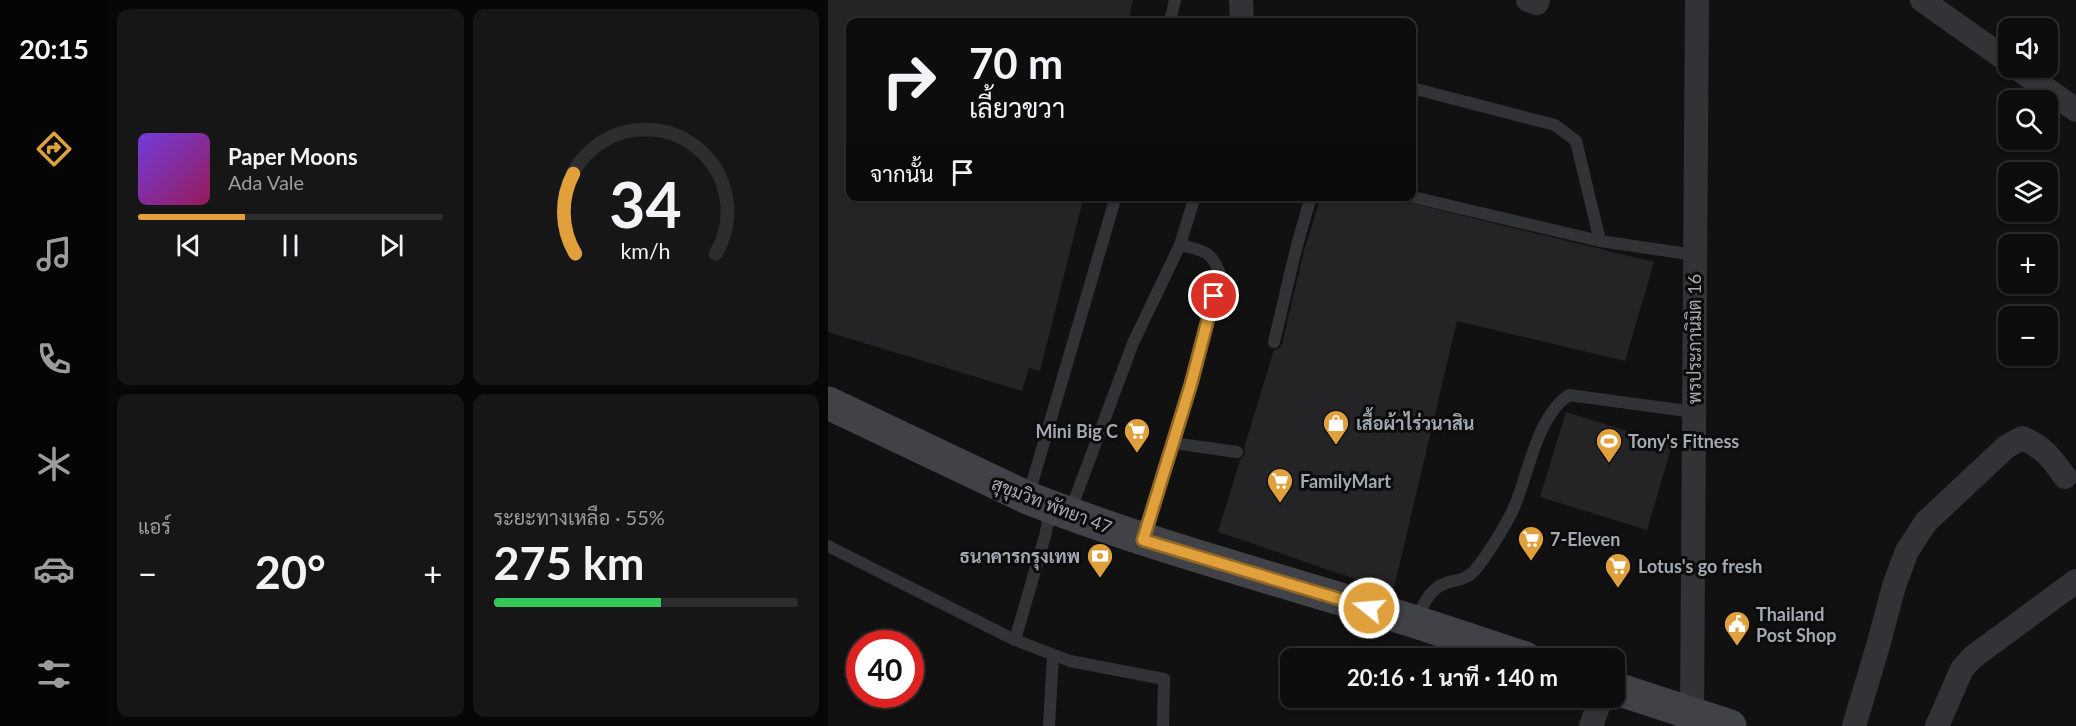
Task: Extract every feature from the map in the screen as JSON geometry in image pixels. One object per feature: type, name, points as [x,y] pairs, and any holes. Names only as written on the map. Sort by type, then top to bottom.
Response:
[{"type":"street","points":[[1241,0],[1242,18]]},
{"type":"street","points":[[1528,0],[1537,3],[1538,0]]},
{"type":"street","name":"พรประภานิมิต 16","points":[[1689,719],[1697,0]]},
{"type":"street","points":[[1922,0],[1951,8],[1998,52]]},
{"type":"street","points":[[2032,78],[2076,110]]},
{"type":"street","name":"สุขุมวิท พัทยา 47","points":[[828,403],[1049,506],[1143,540],[1494,648]]},
{"type":"street","points":[[1854,726],[1894,586],[1907,551],[1926,522],[2006,447],[2022,438],[2033,442],[2047,453],[2065,477]]},
{"type":"street","points":[[1937,726],[1962,669],[1973,657],[2076,581]]},
{"type":"street","points":[[1625,693],[1689,719],[1730,726]]},
{"type":"street","points":[[1591,726],[1597,708]]},
{"type":"lane","points":[[1171,18],[1175,0]]},
{"type":"lane","points":[[1416,89],[1555,125],[1576,141],[1600,241]]},
{"type":"lane","points":[[1416,198],[1600,241],[1695,255]]},
{"type":"lane","points":[[1015,640],[1045,536],[1049,506],[1115,201]]},
{"type":"lane","points":[[1049,506],[1133,344],[1180,244],[1193,201]]},
{"type":"lane","points":[[1274,342],[1310,201]]},
{"type":"lane","points":[[1143,540],[1191,384],[1220,274],[1215,260],[1204,251],[1180,244]]},
{"type":"lane","points":[[1414,622],[1428,596],[1438,586],[1468,576],[1491,546],[1512,513],[1546,421],[1559,402],[1569,395],[1694,412]]},
{"type":"lane","points":[[1173,443],[1237,452]]},
{"type":"lane","points":[[828,546],[1015,640],[1070,661],[1164,679],[1163,726]]},
{"type":"lane","points":[[1049,726],[1053,655]]},
{"type":"building","points":[[828,0],[1133,0],[1129,18],[846,18],[846,201],[1083,201],[1040,371],[1029,368],[1022,391],[828,332]]},
{"type":"building","name":"เสื้อผ้าไร่วนาสิน","points":[[1319,201],[1403,201],[1654,262],[1625,361],[1457,321],[1393,592],[1218,532],[1240,460],[1245,454],[1244,448],[1274,350],[1280,348],[1282,344],[1304,251]]},
{"type":"building","name":"Tony's Fitness","points":[[1566,412],[1672,445],[1647,530],[1540,497]]},
{"type":"place","name":"เสื้อผ้าไร่วนาสิน","points":[[1336,446]]},
{"type":"place","name":"Mini Big C","points":[[1137,454]]},
{"type":"place","name":"Tony's Fitness","points":[[1609,464]]},
{"type":"place","name":"FamilyMart","points":[[1280,504]]},
{"type":"place","name":"7-Eleven","points":[[1531,562]]},
{"type":"place","name":"ธนาคารกรุงเทพ","points":[[1100,579]]},
{"type":"place","name":"Lotus's go fresh","points":[[1618,589]]},
{"type":"place","name":"Thailand Post Shop","points":[[1737,647]]},
{"type":"route","points":[[1214,296],[1191,384],[1143,540],[1369,608]]}]
